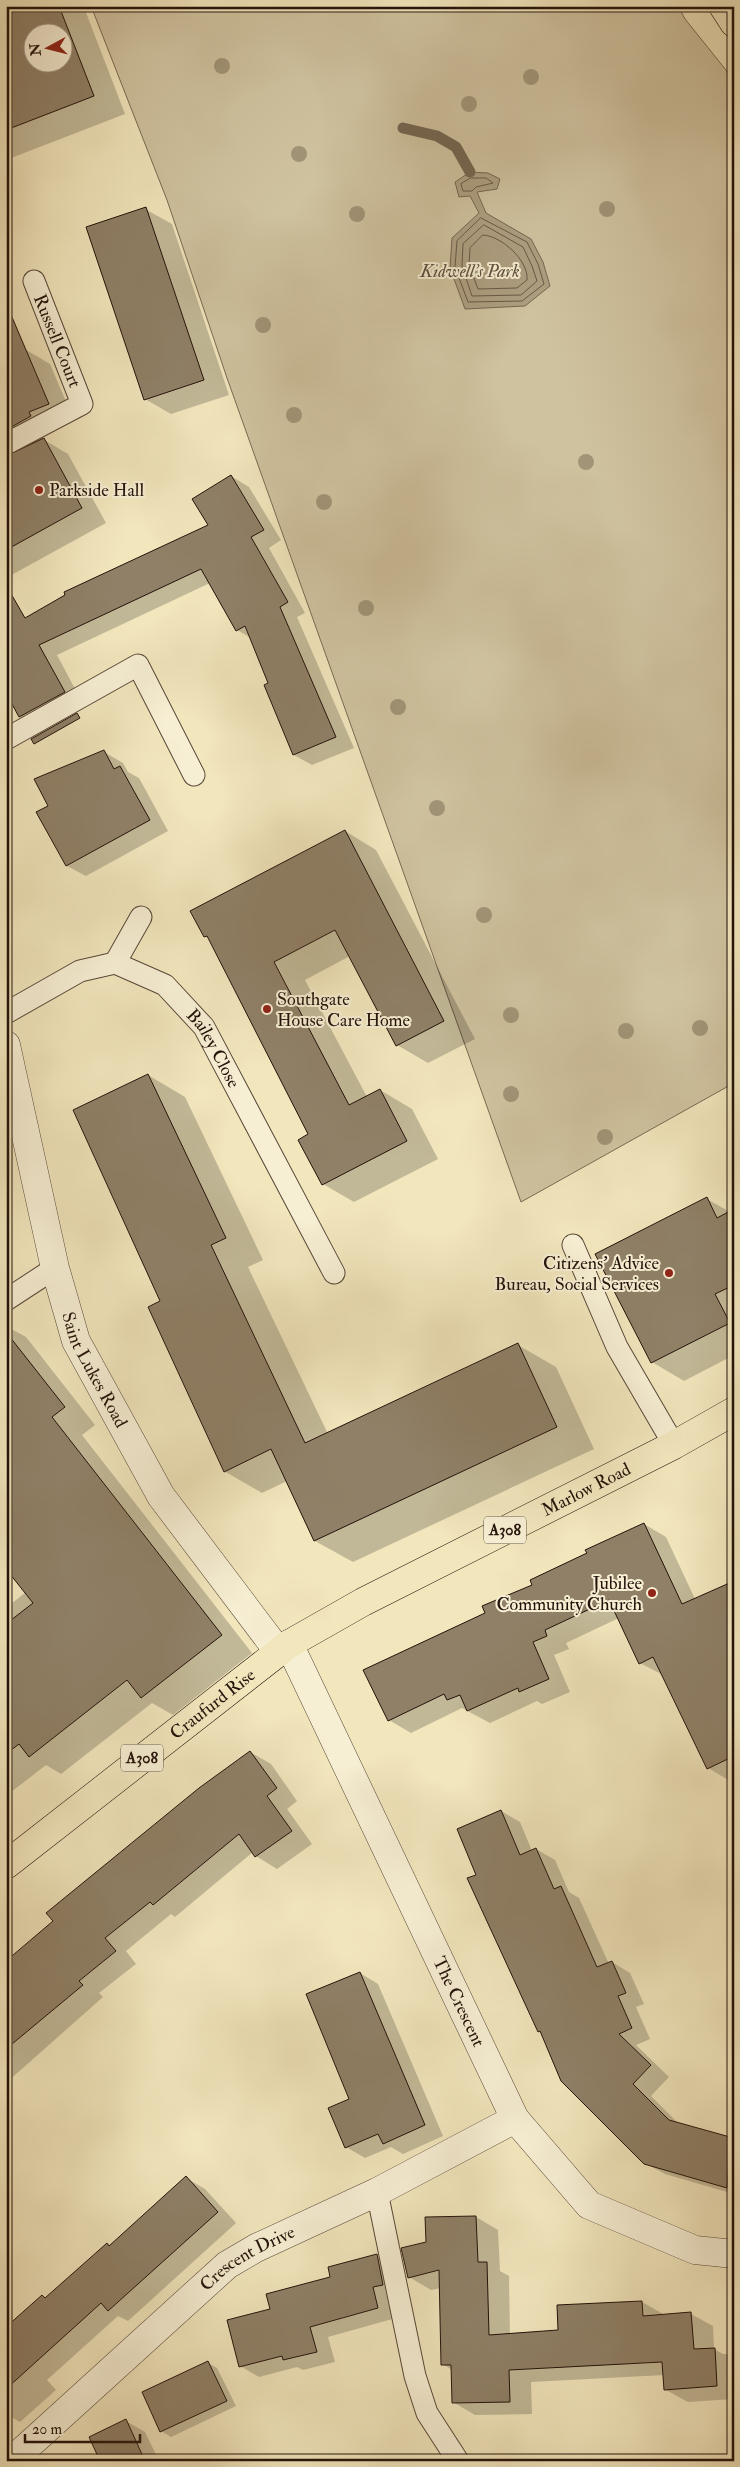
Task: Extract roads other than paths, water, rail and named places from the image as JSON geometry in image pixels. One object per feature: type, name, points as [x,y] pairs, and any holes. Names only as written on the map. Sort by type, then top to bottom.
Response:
[{"type":"main road","points":[[723,6],[734,23]]},
{"type":"main road","name":"Marlow Road","points":[[283,1648],[363,1602],[674,1445],[734,1411]]},
{"type":"main road","name":"Craufurd Rise","points":[[6,1865],[283,1648]]},
{"type":"street","name":"Saint Lukes Road","points":[[6,1045],[55,1268],[76,1341],[161,1496],[283,1648]]},
{"type":"street","name":"The Crescent","points":[[283,1648],[515,2119],[589,2205],[695,2250],[734,2254]]},
{"type":"street","name":"Crescent Drive","points":[[19,2454],[227,2265],[256,2248],[377,2192],[515,2119]]},
{"type":"lane","name":"Russell Court","points":[[6,444],[82,404],[34,281]]},
{"type":"lane","points":[[6,739],[138,665],[194,775]]},
{"type":"lane","points":[[6,1013],[80,971],[115,963],[141,917]]},
{"type":"lane","name":"Bailey Close","points":[[115,963],[165,985],[204,1027],[334,1273]]},
{"type":"lane","points":[[573,1244],[617,1347],[674,1445]]},
{"type":"lane","points":[[6,1300],[55,1268]]},
{"type":"lane","points":[[377,2192],[420,2394],[437,2430],[458,2461]]},
{"type":"water","points":[[470,172],[488,173],[500,179],[497,189],[477,192],[486,213],[531,239],[543,262],[550,286],[525,306],[465,309],[450,268],[452,238],[479,213],[470,196],[459,197],[455,182]]},
{"type":"waterway","points":[[403,128],[437,136],[456,147],[470,172]]},
{"type":"place","name":"Parkside Hall","points":[[39,490]]},
{"type":"place","name":"Southgate House Care Home","points":[[267,1009]]},
{"type":"place","name":"Citizens' Advice Bureau, Social Services","points":[[669,1273]]},
{"type":"place","name":"Jubilee Community Church","points":[[652,1593]]},
{"type":"park label","name":"Kidwell's Park","points":[[470,271]]}]
